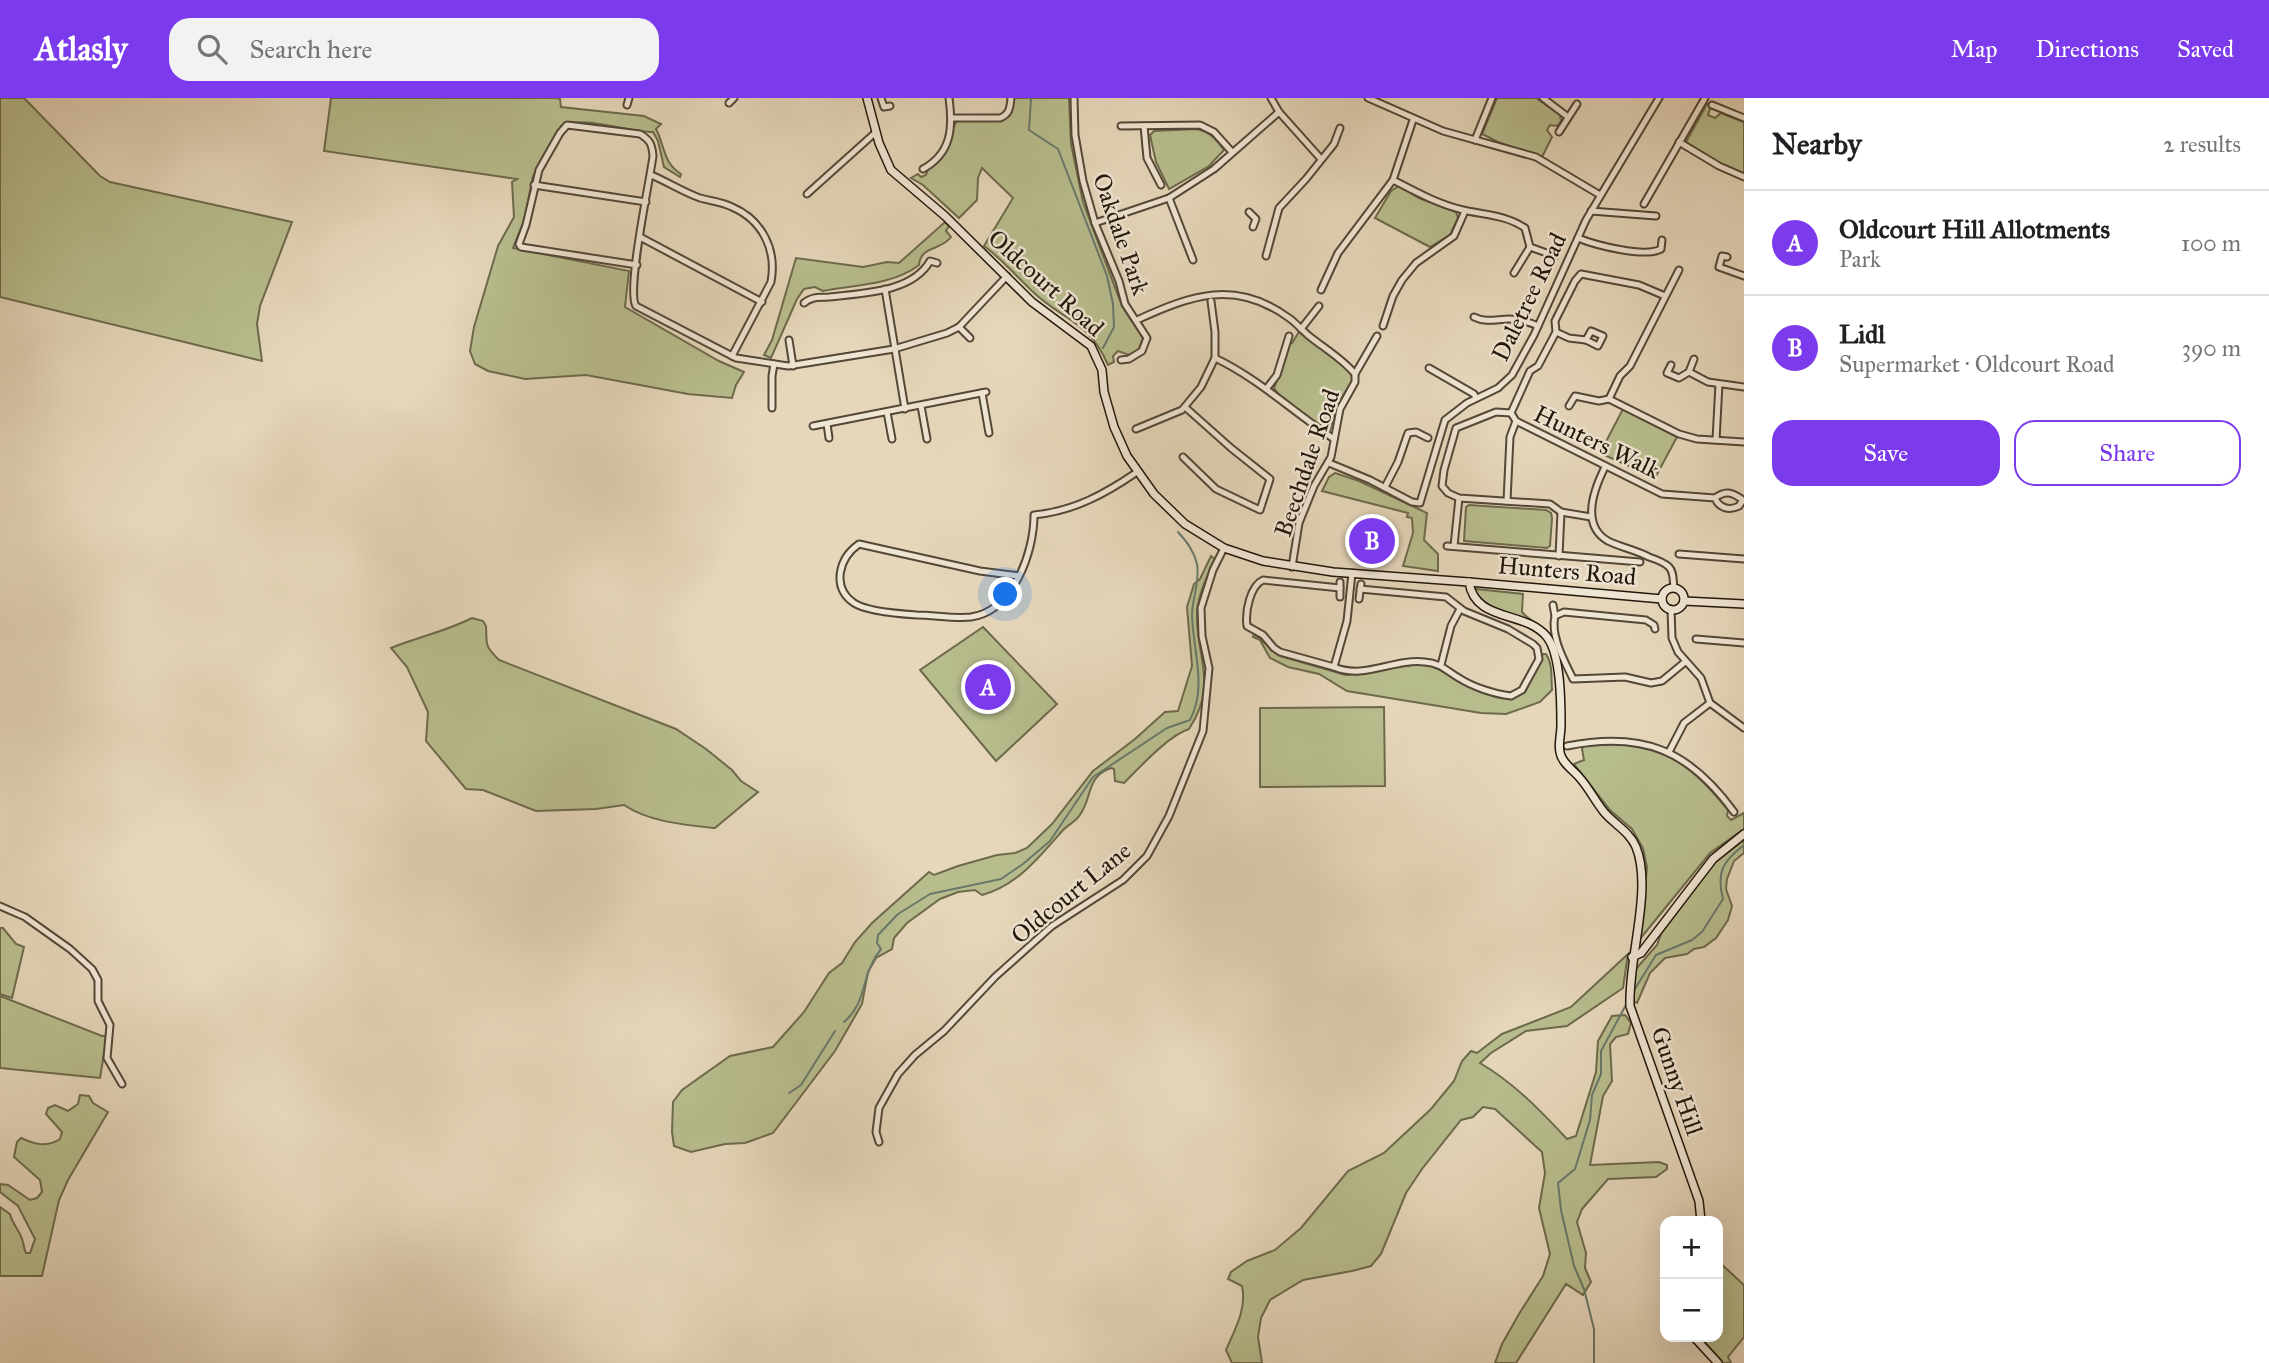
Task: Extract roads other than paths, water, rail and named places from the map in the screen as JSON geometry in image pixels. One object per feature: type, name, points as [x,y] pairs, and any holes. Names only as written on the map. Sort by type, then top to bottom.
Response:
[{"type":"street","points":[[627,105],[629,98]]},
{"type":"street","name":"Oldcourt Road","points":[[867,98],[879,145],[891,170],[945,216],[1032,302],[1091,346],[1102,370],[1104,392],[1114,426],[1137,472],[1176,516],[1223,548],[1263,561],[1292,567],[1469,582]]},
{"type":"street","points":[[881,98],[884,107],[890,106]]},
{"type":"street","points":[[923,169],[946,146],[952,118],[949,98]]},
{"type":"street","points":[[952,118],[1000,118],[1006,116],[1010,110],[1012,98]]},
{"type":"street","name":"Oakdale Park","points":[[1074,98],[1075,135],[1083,181],[1125,304],[1144,332],[1146,344],[1137,355],[1122,360]]},
{"type":"street","points":[[1271,98],[1279,112],[1321,159]]},
{"type":"street","points":[[1368,98],[1413,120],[1475,141],[1536,157],[1600,195]]},
{"type":"street","points":[[1475,141],[1492,98]]},
{"type":"street","points":[[1543,98],[1568,117]]},
{"type":"street","name":"Daletree Road","points":[[1385,487],[1419,504],[1442,425],[1455,411],[1498,387],[1512,375],[1538,326],[1591,211],[1659,98]]},
{"type":"street","points":[[1644,204],[1705,98]]},
{"type":"street","points":[[1559,132],[1577,104]]},
{"type":"street","points":[[1712,105],[1744,118]]},
{"type":"street","points":[[1096,223],[1169,198],[1214,169],[1279,112]]},
{"type":"street","points":[[1321,289],[1338,253],[1393,180],[1413,120]]},
{"type":"street","points":[[637,265],[521,247],[519,244],[539,170],[567,125],[627,132],[648,138],[653,156],[633,302],[732,356],[793,366],[894,349],[930,340],[959,327],[1007,276]]},
{"type":"street","points":[[1121,126],[1200,125],[1214,132],[1232,152]]},
{"type":"street","points":[[1144,126],[1147,158],[1161,185]]},
{"type":"street","points":[[1266,256],[1273,222],[1279,208],[1334,144],[1340,128]]},
{"type":"street","points":[[807,194],[876,132]]},
{"type":"street","points":[[1679,142],[1719,166],[1744,177]]},
{"type":"street","points":[[651,175],[700,198],[732,207],[760,227],[769,244],[773,268],[768,290],[732,356]]},
{"type":"street","points":[[1393,180],[1441,204],[1465,211],[1493,214],[1525,228],[1530,247],[1514,273]]},
{"type":"street","points":[[534,184],[646,202]]},
{"type":"street","points":[[1169,198],[1193,260]]},
{"type":"street","points":[[1383,326],[1393,296],[1402,280],[1416,263],[1454,236],[1465,211]]},
{"type":"street","points":[[1591,211],[1656,216]]},
{"type":"street","points":[[1249,212],[1256,219],[1273,222]]},
{"type":"street","points":[[1253,227],[1256,219]]},
{"type":"street","points":[[640,237],[762,302]]},
{"type":"street","points":[[1578,239],[1638,252],[1657,251],[1661,249],[1662,240]]},
{"type":"street","points":[[1530,247],[1555,256]]},
{"type":"street","points":[[1727,257],[1722,256],[1719,267],[1744,276]]},
{"type":"street","points":[[804,303],[811,297],[885,289],[911,280],[925,270],[930,261],[937,263]]},
{"type":"street","points":[[1609,399],[1620,376],[1630,366],[1679,270]]},
{"type":"street","points":[[1591,517],[1561,513],[1550,504],[1459,498],[1448,493],[1442,486],[1456,428],[1496,412],[1511,413],[1530,371],[1538,366],[1556,332],[1555,321],[1581,274],[1639,285],[1665,296]]},
{"type":"street","points":[[885,289],[905,409]]},
{"type":"street","points":[[1137,320],[1170,304],[1204,294],[1222,293],[1254,299],[1292,320],[1355,374]]},
{"type":"street","points":[[1136,429],[1153,424],[1185,407],[1201,387],[1215,358],[1211,301]]},
{"type":"street","points":[[1301,329],[1319,306]]},
{"type":"street","points":[[1474,317],[1486,321],[1527,321],[1538,326]]},
{"type":"street","points":[[959,327],[970,338]]},
{"type":"street","points":[[1556,332],[1569,338],[1586,340]]},
{"type":"street","points":[[1267,388],[1277,375],[1289,336]]},
{"type":"street","name":"Beechdale Road","points":[[1292,567],[1299,523],[1314,486],[1329,463],[1340,409],[1355,382],[1355,374],[1377,336]]},
{"type":"street","points":[[789,340],[793,366]]},
{"type":"street","points":[[1215,358],[1267,388],[1298,415],[1334,439]]},
{"type":"street","points":[[1671,365],[1667,373],[1678,378],[1689,372],[1694,359]]},
{"type":"street","points":[[772,408],[772,376],[775,364]]},
{"type":"street","points":[[1429,369],[1474,394],[1476,398]]},
{"type":"street","points":[[1689,372],[1708,382],[1744,387]]},
{"type":"street","points":[[1716,440],[1719,384]]},
{"type":"street","points":[[813,426],[984,393],[989,433]]},
{"type":"street","points":[[1569,406],[1575,396],[1599,401],[1609,399],[1679,434],[1693,438],[1744,442]]},
{"type":"street","points":[[921,406],[927,439]]},
{"type":"street","points":[[1183,457],[1216,489],[1260,510],[1270,479],[1185,407]]},
{"type":"street","points":[[887,412],[892,439]]},
{"type":"street","name":"Hunters Walk","points":[[1511,413],[1516,421],[1662,494],[1715,498],[1721,493],[1730,492],[1743,500],[1739,506],[1727,508],[1718,504],[1715,498]]},
{"type":"street","points":[[1507,501],[1510,437],[1516,421]]},
{"type":"street","points":[[827,424],[830,438]]},
{"type":"street","points":[[1329,463],[1385,487],[1398,462],[1408,433],[1416,432],[1428,438]]},
{"type":"street","points":[[1605,467],[1595,485],[1591,517],[1595,530],[1609,541],[1669,567],[1674,587],[1680,590],[1684,601]]},
{"type":"street","points":[[1024,515],[1088,502],[1137,472]]},
{"type":"street","points":[[1459,498],[1451,547],[1640,562]]},
{"type":"street","points":[[1559,556],[1561,513]]},
{"type":"street","points":[[1019,576],[859,544],[840,568],[839,579],[843,591],[857,605],[902,614],[972,617],[1000,603],[1019,576],[1030,551],[1034,515]]},
{"type":"street","name":"Oldcourt Lane","points":[[879,1142],[876,1132],[879,1108],[898,1074],[915,1055],[944,1031],[995,977],[1052,926],[1123,880],[1147,856],[1169,817],[1203,731],[1209,668],[1202,636],[1201,608],[1223,548]]},
{"type":"street","points":[[1679,554],[1744,559]]},
{"type":"street","points":[[1334,667],[1347,621],[1352,573]]},
{"type":"street","points":[[1340,597],[1340,585],[1263,580],[1253,591],[1246,619],[1247,626],[1263,635],[1280,652],[1344,671],[1358,672],[1409,661],[1425,662],[1441,665],[1460,679],[1511,695],[1522,690],[1539,659],[1533,643],[1508,629],[1478,618],[1446,597],[1361,587],[1359,599]]},
{"type":"street","points":[[1469,582],[1473,598],[1481,606],[1532,626],[1547,637],[1553,650],[1559,687],[1560,753],[1603,811],[1636,847],[1642,873],[1633,954],[1642,953],[1713,859],[1744,834]]},
{"type":"street","name":"Hunters Road","points":[[1469,582],[1662,599]]},
{"type":"street","name":"Hunters Road","points":[[1671,609],[1666,607],[1662,599],[1664,592],[1674,587]]},
{"type":"street","points":[[1684,601],[1744,604]]},
{"type":"street","points":[[1684,601],[1678,608],[1671,609],[1672,638],[1685,662],[1701,678],[1710,703],[1742,725],[1744,716]]},
{"type":"street","points":[[1553,605],[1553,622],[1558,643],[1573,679],[1625,677],[1651,683],[1662,681],[1685,662]]},
{"type":"street","points":[[1441,665],[1451,626],[1460,608]]},
{"type":"street","points":[[1555,616],[1564,612],[1646,620],[1655,629]]},
{"type":"street","points":[[1696,639],[1743,643],[1743,652]]},
{"type":"street","points":[[1669,752],[1684,723],[1710,703]]},
{"type":"street","points":[[1567,746],[1589,741],[1621,740],[1638,742],[1669,752],[1703,775],[1734,813]]},
{"type":"street","points":[[0,906],[25,917],[70,948],[92,969],[98,980],[98,1001],[110,1025],[107,1058],[121,1084]]},
{"type":"street","name":"Gunny Hill","points":[[1633,954],[1630,1006],[1699,1202],[1700,1216]]},
{"type":"street","points":[[1699,1342],[1718,1363]]},
{"type":"waterway","points":[[1031,98],[1029,130],[1058,149],[1107,276],[1113,304],[1114,327],[1103,348]]},
{"type":"waterway","points":[[844,1022],[857,1006],[874,959],[881,949],[877,943],[878,935],[898,914],[930,894],[1001,879],[1050,841],[1093,777],[1167,728],[1190,720],[1199,680],[1192,613],[1198,570],[1192,551],[1178,532]]},
{"type":"waterway","points":[[1633,992],[1656,955],[1692,940],[1702,932],[1723,899],[1720,881],[1723,868],[1731,856],[1744,845]]},
{"type":"waterway","points":[[1594,1363],[1594,1329],[1584,1289],[1574,1266],[1561,1210],[1558,1183],[1575,1169],[1590,1120],[1592,1095],[1601,1074],[1601,1051],[1627,1003]]},
{"type":"waterway","points":[[789,1093],[801,1085],[835,1031]]},
{"type":"place","name":"Lidl","points":[[1372,541]]},
{"type":"place","name":"Oldcourt Hill Allotments","points":[[988,687]]}]
